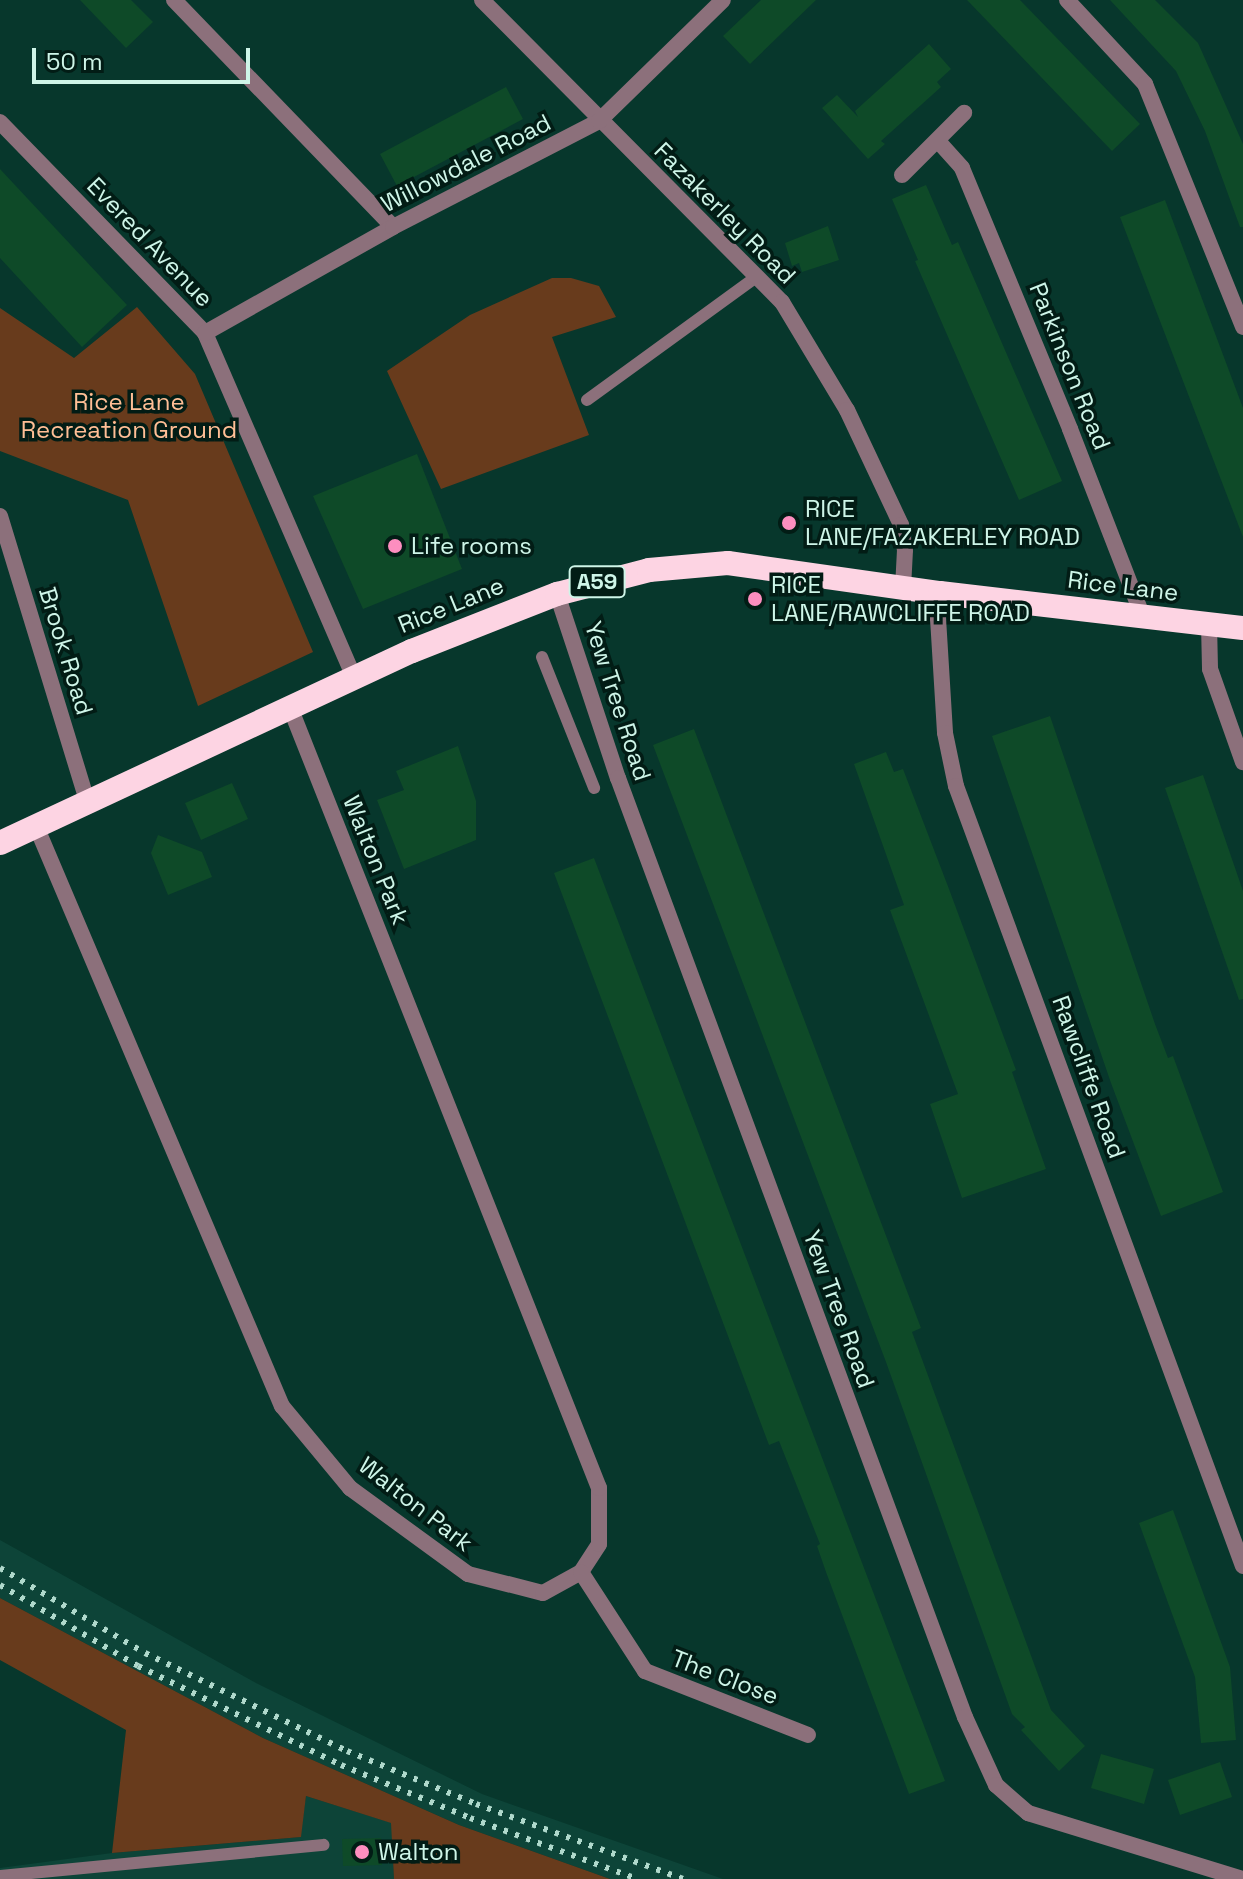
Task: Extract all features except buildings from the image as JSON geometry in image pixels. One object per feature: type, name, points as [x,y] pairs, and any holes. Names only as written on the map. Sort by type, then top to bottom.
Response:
[{"type":"highway","name":"Rice Lane","points":[[0,843],[354,677],[469,627],[557,594],[649,570],[716,563],[1243,628]]},
{"type":"street","points":[[174,0],[393,227]]},
{"type":"street","name":"Fazakerley Road","points":[[482,0],[782,302],[847,410],[901,525],[905,550],[903,586]]},
{"type":"street","name":"Willowdale Road","points":[[205,333],[393,227],[599,121],[723,0]]},
{"type":"street","points":[[1067,0],[1145,84],[1243,327]]},
{"type":"street","points":[[902,175],[964,113]]},
{"type":"street","name":"Evered Avenue","points":[[0,122],[205,333],[354,677]]},
{"type":"street","name":"Parkinson Road","points":[[938,141],[962,168],[1070,429],[1143,617]]},
{"type":"street","name":"Brook Road","points":[[0,516],[87,801]]},
{"type":"street","name":"Rawcliffe Road","points":[[940,593],[938,618],[945,733],[956,786],[1243,1566]]},
{"type":"street","name":"Yew Tree Road","points":[[557,594],[623,793],[965,1717],[996,1785],[1028,1813],[1242,1879]]},
{"type":"street","points":[[1209,624],[1210,669],[1243,762]]},
{"type":"street","name":"Walton Park","points":[[36,826],[282,1406],[350,1488],[468,1574],[543,1593],[581,1572],[599,1544],[599,1488],[290,707]]},
{"type":"street","name":"The Close","points":[[581,1572],[645,1671],[808,1735]]},
{"type":"lane","points":[[587,400],[756,277]]},
{"type":"lane","points":[[542,657],[594,788]]},
{"type":"lane","points":[[0,1877],[324,1845]]},
{"type":"lane","points":[[0,1877],[24,1879]]},
{"type":"shaded area","points":[[0,1540],[256,1683],[482,1794],[723,1879],[610,1879],[459,1825],[263,1738],[0,1598]]},
{"type":"shaded area","points":[[306,1796],[392,1823],[394,1879],[0,1879],[0,1868],[112,1853],[300,1837]]},
{"type":"green space","points":[[552,278],[571,278],[599,286],[616,317],[552,337],[589,435],[441,489],[387,371],[470,315]]},
{"type":"green space","name":"Rice Lane Recreation Ground","points":[[137,307],[195,374],[313,652],[198,706],[128,500],[0,451],[0,308],[74,358]]},
{"type":"green space","points":[[0,1598],[263,1738],[459,1825],[610,1879],[394,1879],[391,1823],[306,1796],[301,1837],[112,1853],[126,1730],[0,1660]]},
{"type":"railway","points":[[0,1568],[145,1653],[347,1751],[476,1804],[683,1879]]},
{"type":"railway","points":[[0,1585],[138,1666],[341,1765],[470,1818],[638,1879]]},
{"type":"place","name":"RICE LANE/FAZAKERLEY ROAD","points":[[789,523]]},
{"type":"place","name":"Life rooms","points":[[395,546]]},
{"type":"place","name":"RICE LANE/RAWCLIFFE ROAD","points":[[755,599]]},
{"type":"place","name":"Walton","points":[[362,1852]]}]
